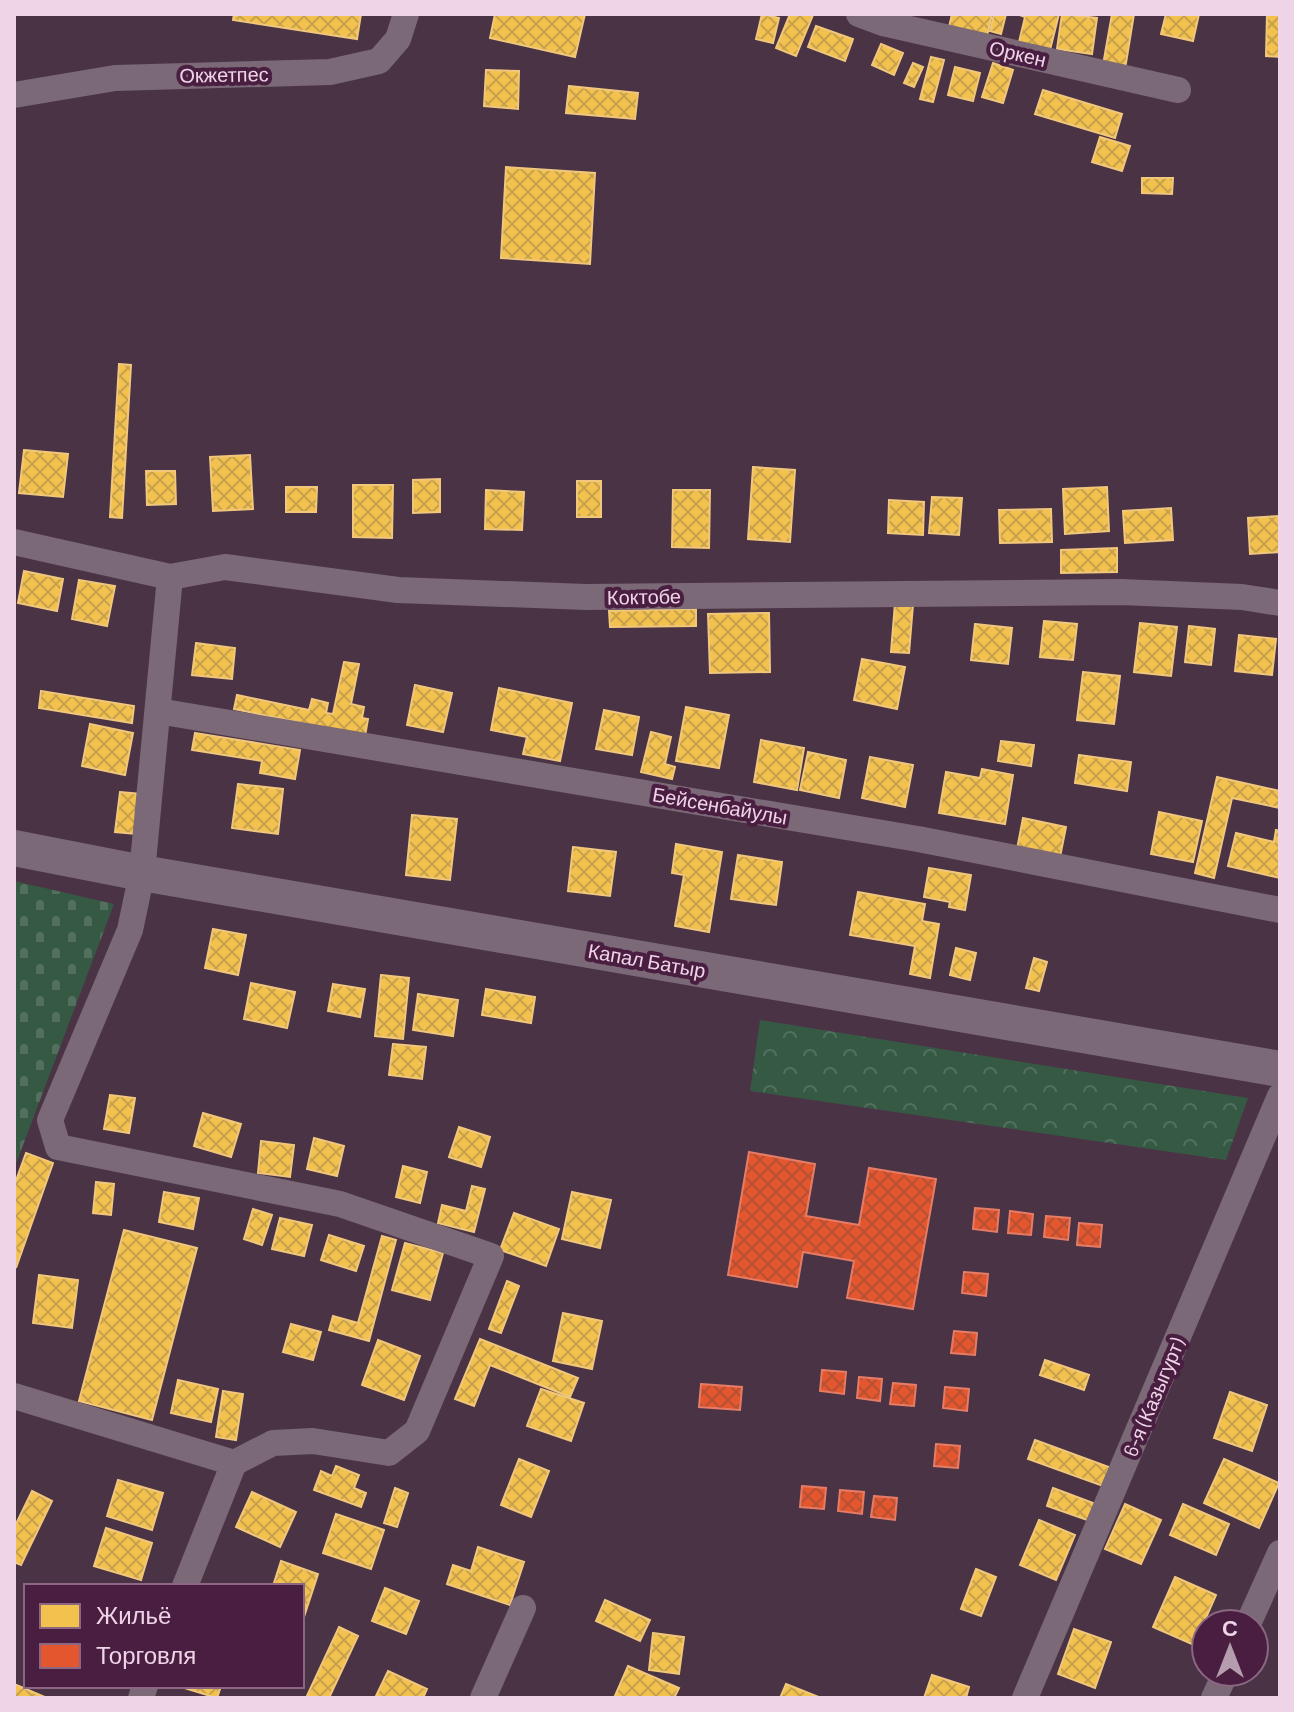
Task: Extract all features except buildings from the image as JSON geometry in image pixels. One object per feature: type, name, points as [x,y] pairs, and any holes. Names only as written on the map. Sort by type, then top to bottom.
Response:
[{"type":"main road","name":"Капал Батыр","points":[[14,848],[142,873],[1280,1069]]},
{"type":"street","name":"Окжетпес","points":[[14,95],[115,78],[330,72],[379,61],[398,39],[406,14]]},
{"type":"street","name":"Оркен","points":[[859,14],[883,23],[1178,90]]},
{"type":"street","name":"Коктобе","points":[[14,542],[170,577],[225,567],[398,590],[555,596],[1121,592],[1242,597],[1280,603]]},
{"type":"street","points":[[170,577],[142,873],[130,930],[50,1120],[58,1147],[340,1204],[491,1256],[417,1431],[389,1453],[313,1441],[273,1443],[234,1463],[186,1584]]},
{"type":"street","name":"Бейсенбайулы","points":[[158,711],[918,839],[1280,910]]},
{"type":"street","name":"6-я (Казыгурт)","points":[[1025,1698],[1280,1096]]},
{"type":"street","points":[[14,1396],[234,1463]]},
{"type":"street","points":[[1255,1608],[1280,1553]]},
{"type":"street","points":[[483,1698],[523,1608]]},
{"type":"green space","points":[[14,881],[114,904],[14,1169]]},
{"type":"green space","points":[[760,1020],[1248,1098],[1226,1160],[750,1091]]}]
